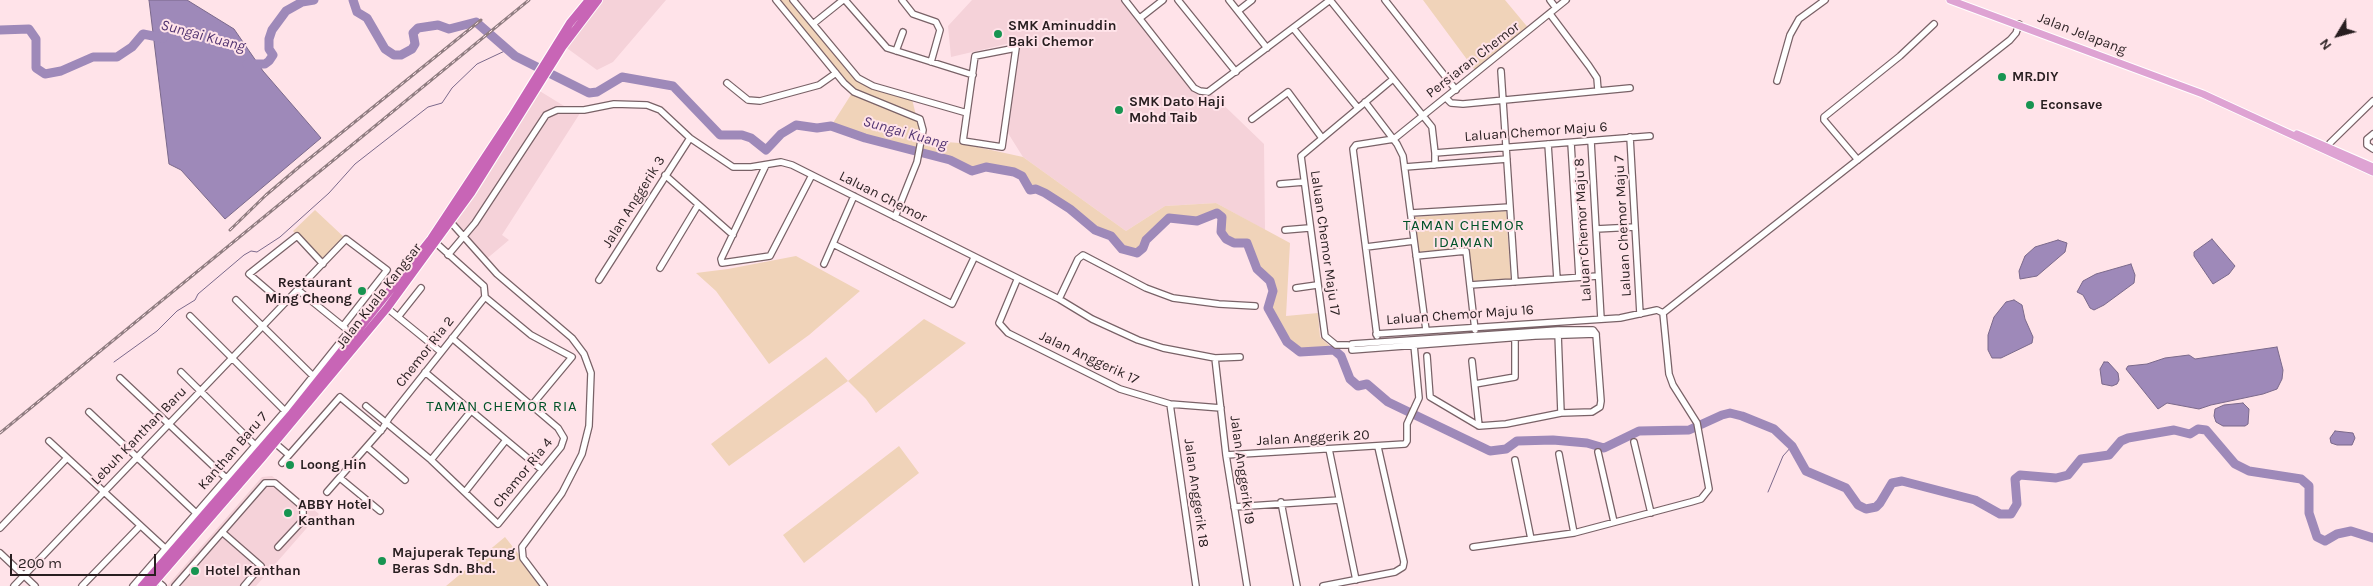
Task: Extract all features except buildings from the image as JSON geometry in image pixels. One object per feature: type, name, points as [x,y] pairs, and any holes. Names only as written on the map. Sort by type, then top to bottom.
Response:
[{"type":"highway","name":"Jalan Kuala Kangsar","points":[[154,583],[348,357],[436,243],[449,219],[539,80],[570,23],[588,0]]},
{"type":"highway","name":"Jalan Kuala Kangsar","points":[[548,65],[598,0]]},
{"type":"highway","name":"Jalan Kuala Kangsar","points":[[142,586],[168,551],[263,447],[351,333],[449,219]]},
{"type":"highway","points":[[351,333],[360,336],[368,327],[373,326]]},
{"type":"highway","points":[[348,357],[348,352],[356,340],[351,333]]},
{"type":"main road","name":"Jalan Jelapang","points":[[1950,0],[2206,94],[2373,172]]},
{"type":"main road","name":"Jalan Jelapang","points":[[2328,150],[2373,167]]},
{"type":"street","points":[[776,0],[854,92],[920,119],[924,130],[917,162],[895,217]]},
{"type":"street","points":[[793,0],[858,78],[867,84],[967,113]]},
{"type":"street","points":[[813,24],[844,0],[882,44],[896,51],[973,75]]},
{"type":"street","points":[[902,0],[914,14],[936,22],[940,30],[931,62]]},
{"type":"street","points":[[1125,0],[1194,88],[1208,92],[1293,28],[1322,2],[1330,0],[1434,131],[1435,165]]},
{"type":"street","points":[[1140,18],[1163,0]]},
{"type":"street","points":[[1178,0],[1236,72]]},
{"type":"street","points":[[1230,0],[1267,48]]},
{"type":"street","points":[[1238,11],[1252,0]]},
{"type":"street","points":[[1385,0],[1456,90]]},
{"type":"street","points":[[1550,0],[1556,8]]},
{"type":"street","name":"Persiaran Chemor","points":[[1394,139],[1566,0]]},
{"type":"street","points":[[1777,81],[1790,35],[1799,19],[1825,0]]},
{"type":"street","points":[[1550,14],[1597,78],[1598,90]]},
{"type":"street","points":[[1858,160],[1824,120],[1824,117],[1900,56],[1934,24]]},
{"type":"street","points":[[1473,547],[1574,533],[1701,498],[1708,490],[1697,422],[1673,385],[1669,374],[1663,313],[2010,40],[2016,33],[2019,24]]},
{"type":"street","points":[[1293,28],[1358,108]]},
{"type":"street","points":[[896,51],[903,32]]},
{"type":"street","points":[[1016,48],[1002,147],[963,142],[967,113],[975,56],[1016,48]]},
{"type":"street","points":[[1501,71],[1515,282]]},
{"type":"street","points":[[727,83],[748,100],[760,101],[819,86],[836,73]]},
{"type":"street","points":[[1252,119],[1288,92],[1322,138],[1393,80]]},
{"type":"street","points":[[1446,98],[1455,104],[1630,88]]},
{"type":"street","points":[[2328,150],[2330,143],[2373,101]]},
{"type":"street","points":[[1365,102],[1394,139],[1403,156],[1426,330]]},
{"type":"street","name":"Laluan Chemor","points":[[465,236],[542,119],[557,110],[584,110],[614,104],[647,105],[660,110],[690,138],[733,167],[781,162],[812,175],[1059,300],[1092,319],[1138,340],[1163,348],[1215,358],[1240,357]]},
{"type":"street","points":[[2373,134],[2367,139],[2367,145],[2373,149]]},
{"type":"street","name":"Laluan Chemor Maju 6","points":[[1435,153],[1650,136]]},
{"type":"street","name":"Jalan Anggerik 3","points":[[599,280],[690,138]]},
{"type":"street","name":"Laluan Chemor Maju 17","points":[[1322,138],[1301,156],[1325,336],[1336,344],[1350,346],[1378,345]]},
{"type":"street","name":"Laluan Chemor Maju 7","points":[[1630,138],[1640,314]]},
{"type":"street","name":"Laluan Chemor Maju 16","points":[[1394,139],[1356,146],[1353,149],[1376,334],[1630,317],[1657,310],[1663,313]]},
{"type":"street","name":"Laluan Chemor Maju 8","points":[[1591,141],[1601,318]]},
{"type":"street","points":[[1571,143],[1579,277]]},
{"type":"street","points":[[1548,144],[1557,279]]},
{"type":"street","points":[[1405,168],[1507,159]]},
{"type":"street","points":[[766,165],[721,259],[722,263],[770,256],[812,175]]},
{"type":"street","points":[[664,176],[733,234]]},
{"type":"street","points":[[1280,184],[1304,182]]},
{"type":"street","points":[[824,264],[854,196]]},
{"type":"street","points":[[660,268],[698,204]]},
{"type":"street","points":[[1410,213],[1510,207]]},
{"type":"street","points":[[449,219],[502,278],[572,338],[584,354],[591,373],[589,426],[582,454],[562,493],[522,547],[523,558],[544,586]]},
{"type":"street","points":[[1596,229],[1635,227]]},
{"type":"street","points":[[1285,230],[1310,228]]},
{"type":"street","points":[[284,304],[249,274],[296,236],[323,264]]},
{"type":"street","points":[[448,254],[465,236]]},
{"type":"street","name":"Lebuh Kanthan Baru","points":[[14,586],[230,358],[346,239],[387,270],[343,326]]},
{"type":"street","points":[[1366,247],[1414,240]]},
{"type":"street","points":[[436,243],[484,286],[485,297],[531,335],[572,357],[532,405]]},
{"type":"street","points":[[833,244],[952,304],[974,258]]},
{"type":"street","points":[[1416,256],[1466,251],[1476,338]]},
{"type":"street","points":[[1059,300],[1078,259],[1083,255],[1146,288],[1173,298],[1213,304],[1255,306]]},
{"type":"street","points":[[1470,285],[1598,276]]},
{"type":"street","name":"Jalan Anggerik 17","points":[[1017,280],[999,323],[1008,334],[1105,383],[1170,404],[1221,408]]},
{"type":"street","points":[[1296,288],[1317,285]]},
{"type":"street","points":[[398,317],[421,288]]},
{"type":"street","points":[[298,290],[351,333]]},
{"type":"street","name":"Chemor Ria 2","points":[[327,492],[381,431],[386,422],[485,297]]},
{"type":"street","points":[[236,300],[312,376]]},
{"type":"street","points":[[387,308],[441,352]]},
{"type":"street","points":[[190,316],[285,411]]},
{"type":"street","name":"Kanthan Baru 7","points":[[133,586],[168,551],[196,512],[351,333]]},
{"type":"street","points":[[1378,345],[1558,333],[1596,334],[1602,402],[1600,408],[1596,411],[1479,426],[1430,397],[1426,356]]},
{"type":"street","points":[[1558,333],[1561,414]]},
{"type":"street","points":[[1376,334],[1378,345]]},
{"type":"street","points":[[1475,384],[1515,377],[1515,336]]},
{"type":"street","name":"Chemor Ria 4","points":[[452,338],[558,428],[564,438],[561,447],[498,524],[465,492]]},
{"type":"street","points":[[1378,345],[1414,345],[1476,338]]},
{"type":"street","name":"Jalan Anggerik 20","points":[[1226,455],[1402,445],[1407,441],[1407,424],[1417,404],[1419,391],[1414,345]]},
{"type":"street","name":"Jalan Anggerik 19","points":[[1215,358],[1226,455],[1247,586]]},
{"type":"street","points":[[1472,361],[1479,426]]},
{"type":"street","points":[[181,372],[255,444]]},
{"type":"street","points":[[425,372],[542,470]]},
{"type":"street","points":[[120,378],[226,478]]},
{"type":"street","points":[[282,464],[340,397],[381,431]]},
{"type":"street","name":"Jalan Anggerik 18","points":[[1170,404],[1196,586]]},
{"type":"street","points":[[366,406],[431,460],[465,492],[506,440]]},
{"type":"street","points":[[431,460],[470,411]]},
{"type":"street","points":[[89,412],[196,512]]},
{"type":"street","points":[[49,442],[168,551]]},
{"type":"street","points":[[1634,442],[1651,513]]},
{"type":"street","points":[[275,443],[289,455]]},
{"type":"street","points":[[366,447],[405,480]]},
{"type":"street","points":[[1323,586],[1395,572],[1402,568],[1404,562],[1378,447]]},
{"type":"street","points":[[1329,449],[1356,580]]},
{"type":"street","points":[[1598,452],[1614,522]]},
{"type":"street","points":[[1558,454],[1574,533]]},
{"type":"street","points":[[0,528],[66,458]]},
{"type":"street","points":[[1515,460],[1531,539]]},
{"type":"street","points":[[340,478],[380,512]]},
{"type":"street","points":[[175,586],[265,483],[275,483],[303,507],[303,520],[278,547]]},
{"type":"street","points":[[1234,507],[1281,502],[1339,500]]},
{"type":"street","points":[[1281,502],[1296,586]]},
{"type":"street","points":[[82,586],[140,526]]},
{"type":"street","points":[[222,532],[261,566],[244,586]]},
{"type":"street","points":[[0,553],[35,586]]},
{"type":"street","points":[[154,583],[163,586]]},
{"type":"shaded area","points":[[599,0],[666,0],[613,62],[597,70],[564,46]]},
{"type":"shaded area","points":[[777,0],[790,0],[857,79],[912,99],[922,140],[959,143],[1023,157],[1126,231],[1165,206],[1216,203],[1290,243],[1286,316],[1318,313],[1320,337],[1334,350],[1300,352],[1287,342],[1268,308],[1273,291],[1270,281],[1257,269],[1247,244],[1234,243],[1226,239],[1221,232],[1222,217],[1217,213],[1197,221],[1169,218],[1146,240],[1143,248],[1137,253],[1122,249],[1111,236],[1095,230],[1070,209],[1045,193],[1036,189],[1030,190],[1022,176],[986,167],[972,171],[950,160],[865,138],[831,126],[854,90]]},
{"type":"shaded area","name":"SMK Dato Haji Mohd Taib","points":[[972,0],[1125,0],[1189,84],[1209,91],[1264,144],[1265,230],[1216,203],[1165,206],[1126,231],[1023,157],[1006,130],[1019,41],[951,57],[948,26]]},
{"type":"shaded area","points":[[1423,0],[1505,0],[1530,30],[1477,73]]},
{"type":"shaded area","points":[[538,90],[569,109],[584,107],[502,235],[509,240],[484,261],[451,221]]},
{"type":"shaded area","points":[[315,210],[346,239],[323,264],[293,231]]},
{"type":"shaded area","points":[[1506,211],[1511,281],[1472,283],[1468,250],[1417,254],[1413,217]]},
{"type":"shaded area","points":[[796,256],[860,291],[809,335],[769,364],[716,291],[696,273]]},
{"type":"shaded area","points":[[924,319],[966,343],[876,413],[866,399],[848,381]]},
{"type":"shaded area","points":[[826,357],[848,381],[729,466],[711,444]]},
{"type":"shaded area","points":[[899,446],[919,473],[804,563],[783,535]]},
{"type":"shaded area","points":[[272,476],[319,514],[256,586],[167,586],[262,477]]},
{"type":"shaded area","points":[[505,537],[544,586],[446,586]]},
{"type":"water","points":[[149,0],[187,0],[234,29],[263,71],[321,138],[225,219],[181,170],[169,164]]},
{"type":"water","points":[[2212,239],[2235,266],[2229,274],[2213,284],[2194,256],[2194,252]]},
{"type":"water","points":[[2058,240],[2067,243],[2065,252],[2037,276],[2020,279],[2019,271],[2025,256],[2035,247]]},
{"type":"water","points":[[2131,264],[2135,275],[2134,283],[2104,305],[2094,310],[2090,308],[2083,295],[2077,292],[2083,281],[2096,274]]},
{"type":"water","points":[[2014,300],[2022,305],[2025,319],[2033,337],[2032,343],[2001,358],[1992,358],[1988,350],[1988,335],[1994,317],[2006,302]]},
{"type":"water","points":[[2277,347],[2283,370],[2282,379],[2277,389],[2199,409],[2167,403],[2158,409],[2126,369],[2128,366],[2147,364],[2165,358],[2189,355],[2195,359]]},
{"type":"water","points":[[2104,362],[2108,362],[2118,373],[2119,380],[2117,384],[2112,386],[2102,384],[2100,369]]},
{"type":"water","points":[[2243,403],[2249,409],[2248,424],[2245,426],[2223,426],[2216,422],[2214,416],[2215,409],[2224,405]]},
{"type":"water","points":[[2335,431],[2353,433],[2355,438],[2352,445],[2331,443],[2330,438]]},
{"type":"waterway","name":"Sungai Kuang","points":[[247,64],[265,64],[269,61],[273,55],[269,49],[269,39],[272,30],[286,11],[302,2],[314,0]]},
{"type":"waterway","name":"Sungai Kuang","points":[[353,0],[357,12],[367,18],[385,49],[394,55],[401,55],[412,49],[415,44],[413,33],[418,28],[438,25],[449,29],[476,22],[515,56],[589,93],[597,92],[622,77],[673,86],[720,135],[742,135],[751,138],[766,150],[781,134],[796,125],[817,128],[831,126],[865,138],[950,160],[972,171],[986,167],[1014,172],[1022,176],[1030,190],[1036,189],[1045,193],[1070,209],[1095,230],[1111,236],[1122,249],[1137,253],[1143,248],[1146,240],[1169,218],[1197,221],[1217,213],[1222,217],[1221,232],[1226,239],[1234,243],[1247,243],[1257,269],[1270,281],[1273,291],[1268,308],[1287,342],[1300,352],[1334,350],[1341,356],[1350,379],[1358,386],[1367,384],[1388,402],[1490,451],[1506,449],[1517,441],[1553,440],[1587,443],[1604,448],[1639,431],[1689,430],[1730,413],[1774,429],[1792,446],[1806,471],[1846,488],[1858,505],[1866,509],[1876,507],[1892,483],[1902,481],[1975,500],[2000,514],[2011,514],[2017,504],[2015,479],[2020,475],[2056,478],[2068,475],[2081,459],[2109,455],[2121,441],[2128,438],[2174,430],[2190,434],[2198,429],[2206,430],[2235,464],[2249,471],[2301,479],[2309,486],[2309,513],[2317,537],[2325,541],[2337,534],[2351,531],[2373,538]]},
{"type":"waterway","name":"Sungai Kuang","points":[[0,30],[29,29],[36,39],[36,68],[45,74],[61,71],[93,57],[117,57],[132,47],[143,34],[163,38]]},
{"type":"waterway","points":[[114,362],[157,331],[177,311],[195,300],[198,294],[244,255],[251,251],[257,252],[280,237],[329,193],[355,164],[428,107],[442,103],[452,88],[477,64],[509,49]]},
{"type":"waterway","points":[[1768,492],[1783,456],[1792,446]]},
{"type":"railway","points":[[0,433],[529,0]]},
{"type":"railway","points":[[230,230],[266,195],[299,167],[481,20]]},
{"type":"place","name":"SMK Aminuddin Baki Chemor","points":[[998,34]]},
{"type":"place","name":"MR.DIY","points":[[2002,77]]},
{"type":"place","name":"Econsave","points":[[2030,105]]},
{"type":"place","name":"SMK Dato Haji Mohd Taib","points":[[1119,110]]},
{"type":"place","name":"Restaurant Ming Cheong","points":[[362,291]]},
{"type":"place","name":"Loong Hin","points":[[290,465]]},
{"type":"place","name":"ABBY Hotel Kanthan","points":[[288,513]]},
{"type":"place","name":"Majuperak Tepung Beras Sdn. Bhd.","points":[[382,561]]},
{"type":"place","name":"Hotel Kanthan","points":[[195,571]]},
{"type":"district","name":"TAMAN CHEMOR IDAMAN","points":[[1464,234]]},
{"type":"district","name":"TAMAN CHEMOR RIA","points":[[502,407]]}]
